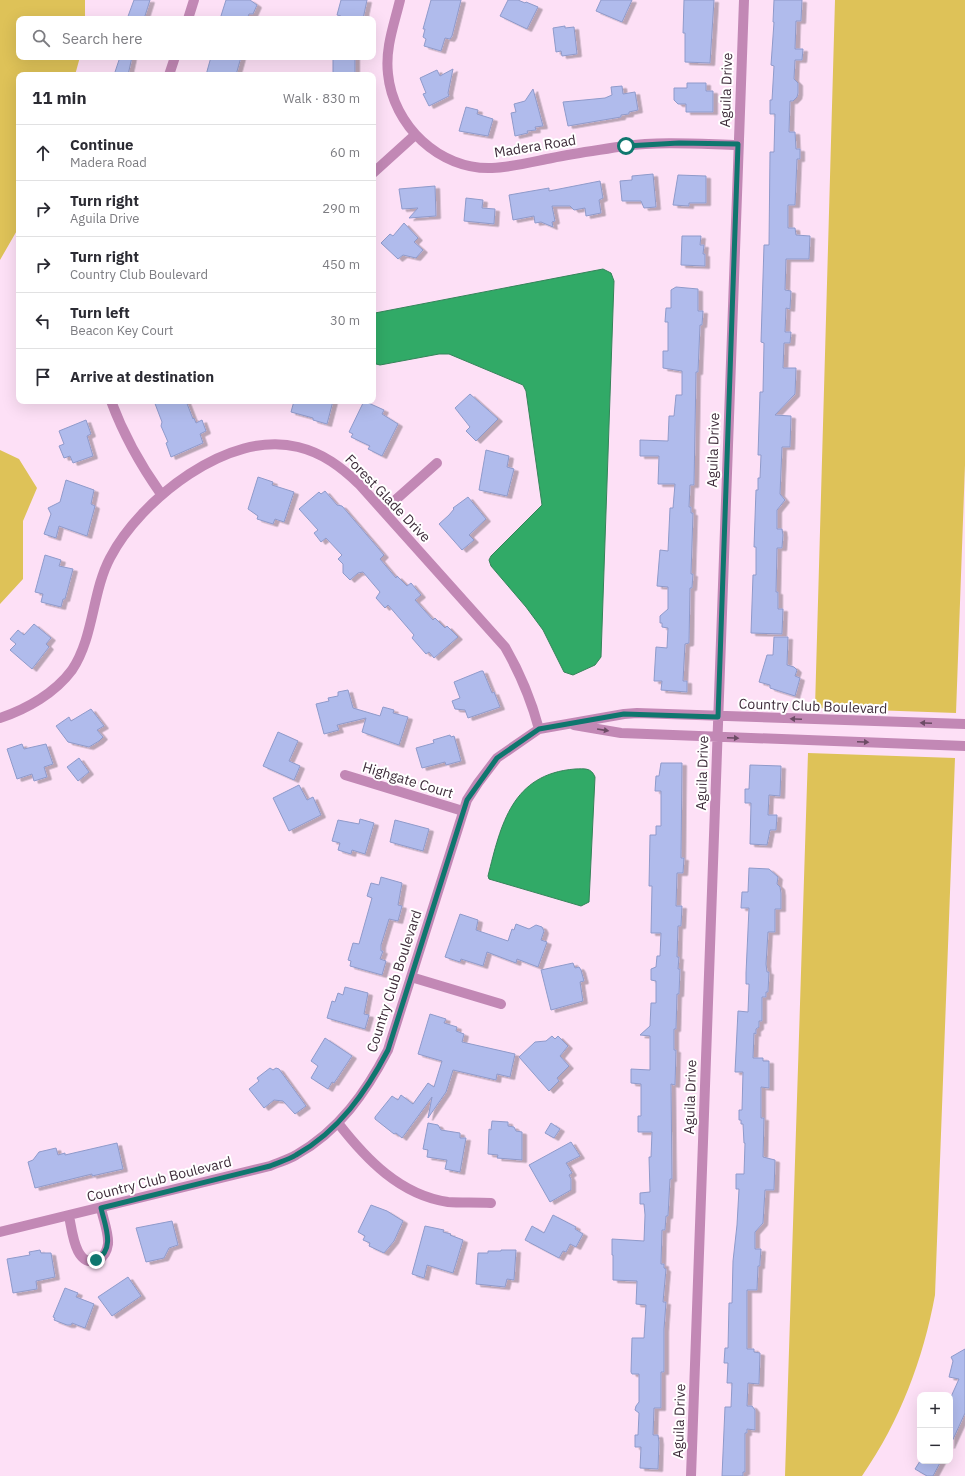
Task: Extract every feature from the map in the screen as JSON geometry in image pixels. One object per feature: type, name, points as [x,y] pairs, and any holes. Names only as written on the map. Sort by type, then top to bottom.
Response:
[{"type":"street","points":[[189,16],[194,0]]},
{"type":"street","name":"Madera Road","points":[[400,0],[388,42],[388,74],[397,108],[415,135],[438,154],[454,161],[492,168],[626,146],[679,143],[738,144]]},
{"type":"street","name":"Aguila Drive","points":[[691,1476],[744,0]]},
{"type":"street","points":[[170,72],[174,60]]},
{"type":"street","points":[[376,170],[415,135]]},
{"type":"street","points":[[112,404],[126,439],[140,464],[161,494]]},
{"type":"street","name":"Forest Glade Drive","points":[[0,718],[20,711],[42,697],[72,670],[84,647],[109,560],[123,535],[141,513],[161,494],[192,472],[226,455],[249,447],[273,444],[297,446],[321,454],[341,467],[383,511],[505,647],[525,686],[539,729]]},
{"type":"street","points":[[383,511],[437,463]]},
{"type":"street","name":"Country Club Boulevard","points":[[0,1232],[270,1166],[296,1155],[338,1123],[372,1082],[388,1050],[467,800],[497,758],[539,729],[630,713],[965,724]]},
{"type":"street","name":"Country Club Boulevard","points":[[565,724],[621,733],[965,746]]},
{"type":"street","name":"Highgate Court","points":[[344,776],[464,811]]},
{"type":"street","points":[[411,977],[501,1004]]},
{"type":"street","points":[[338,1123],[369,1160],[381,1171],[407,1188],[424,1196],[447,1202],[490,1203]]},
{"type":"street","points":[[69,1216],[76,1250],[81,1257],[88,1260],[96,1260],[103,1256],[107,1250],[108,1242],[101,1208]]},
{"type":"shaded area","points":[[0,0],[85,0],[85,16],[16,16],[16,60],[79,60],[76,72],[16,72],[16,232],[0,260]]},
{"type":"shaded area","points":[[835,0],[965,0],[965,465],[956,713],[815,708]]},
{"type":"shaded area","points":[[603,269],[611,273],[614,281],[601,657],[595,665],[573,675],[564,672],[543,630],[526,607],[491,566],[489,560],[491,556],[542,505],[526,391],[523,385],[449,354],[439,354],[380,365],[376,364],[376,313]]},
{"type":"shaded area","points":[[0,450],[19,459],[37,488],[23,521],[23,579],[0,604]]},
{"type":"shaded area","points":[[808,753],[955,758],[935,1295],[917,1366],[899,1412],[876,1455],[862,1476],[785,1476]]},
{"type":"shaded area","points":[[575,769],[589,770],[595,777],[589,902],[581,906],[489,879],[488,876],[498,838],[513,805],[523,791],[537,781],[554,773]]},
{"type":"building","points":[[134,0],[150,0],[145,16],[128,16]]},
{"type":"building","points":[[226,0],[250,0],[257,5],[253,14],[249,14],[248,16],[221,16]]},
{"type":"building","points":[[341,0],[367,0],[364,16],[337,15]]},
{"type":"building","points":[[431,0],[461,0],[452,36],[450,39],[445,38],[441,51],[424,46],[426,39],[423,37],[425,29],[423,29]]},
{"type":"building","points":[[508,0],[518,0],[538,7],[527,29],[500,16]]},
{"type":"building","points":[[601,0],[632,0],[622,22],[596,11]]},
{"type":"building","points":[[684,0],[714,0],[710,63],[685,62],[685,33],[683,33]]},
{"type":"building","points":[[774,0],[802,0],[801,21],[796,21],[795,49],[803,49],[802,60],[795,60],[794,79],[798,83],[798,93],[797,97],[793,101],[790,101],[789,132],[795,132],[796,149],[800,149],[800,159],[797,159],[795,205],[788,205],[788,228],[795,228],[796,235],[810,236],[809,259],[786,259],[785,290],[791,291],[790,309],[786,308],[785,332],[791,332],[790,343],[784,343],[783,368],[796,368],[795,394],[775,415],[791,416],[790,447],[782,447],[780,494],[785,500],[777,510],[777,529],[782,529],[783,535],[782,548],[777,548],[776,592],[778,592],[778,609],[783,609],[782,634],[751,633],[753,575],[756,575],[756,547],[754,547],[756,490],[758,490],[758,478],[760,478],[761,455],[758,455],[760,392],[763,392],[764,343],[761,342],[764,245],[769,245],[770,152],[774,152],[775,114],[770,114],[770,100],[772,100],[774,66],[771,65]]},
{"type":"building","points":[[565,26],[565,28],[574,27],[577,54],[562,56],[561,51],[556,52],[553,28]]},
{"type":"building","points":[[119,60],[131,60],[129,72],[115,72]]},
{"type":"building","points":[[210,60],[240,60],[237,72],[207,72]]},
{"type":"building","points":[[333,60],[355,60],[355,72],[333,72]]},
{"type":"building","points":[[453,69],[448,93],[449,96],[429,106],[423,94],[426,93],[420,78],[437,70],[440,76]]},
{"type":"building","points":[[687,83],[706,83],[706,91],[713,91],[713,112],[686,112],[686,104],[678,104],[674,100],[674,88],[687,88]]},
{"type":"building","points":[[622,86],[623,94],[635,92],[638,110],[629,112],[629,114],[621,115],[621,117],[568,126],[563,102],[605,98],[612,95],[611,87]]},
{"type":"building","points":[[533,89],[543,126],[535,127],[536,130],[527,131],[528,133],[515,136],[511,113],[516,112],[514,104],[525,101]]},
{"type":"building","points":[[466,107],[478,110],[477,114],[493,119],[488,136],[459,131]]},
{"type":"building","points":[[653,174],[656,207],[644,208],[641,201],[622,201],[620,181],[632,180],[632,176]]},
{"type":"building","points":[[678,175],[706,176],[706,203],[689,203],[689,206],[673,205]]},
{"type":"building","points":[[600,181],[603,198],[599,200],[601,213],[586,216],[585,208],[574,210],[570,206],[552,206],[555,221],[552,222],[553,227],[541,222],[535,223],[534,216],[513,220],[509,195],[549,188],[549,191]]},
{"type":"building","points":[[435,186],[436,216],[409,218],[418,208],[402,209],[399,189]]},
{"type":"building","points":[[466,198],[483,200],[482,208],[495,209],[494,224],[464,221]]},
{"type":"building","points":[[404,223],[418,238],[414,242],[423,250],[416,258],[403,255],[398,259],[381,243],[390,234],[393,236]]},
{"type":"building","points":[[682,236],[701,236],[700,245],[704,245],[703,254],[705,254],[705,266],[681,265]]},
{"type":"building","points":[[676,287],[698,289],[698,311],[703,311],[702,325],[700,325],[698,372],[696,372],[694,485],[690,485],[689,507],[691,507],[691,513],[693,513],[691,574],[693,574],[692,588],[690,588],[689,643],[685,644],[683,681],[687,681],[687,692],[661,690],[662,681],[654,681],[656,647],[667,648],[668,628],[662,627],[662,623],[660,623],[660,616],[668,609],[668,587],[657,586],[660,550],[668,551],[670,508],[673,508],[675,484],[658,484],[659,456],[640,456],[640,440],[668,441],[669,416],[674,416],[676,395],[682,395],[682,371],[663,368],[663,351],[668,351],[668,322],[665,322],[666,308],[671,308],[671,290]]},
{"type":"building","points":[[470,394],[498,419],[476,441],[466,431],[470,427],[455,408]]},
{"type":"building","points":[[155,404],[187,404],[196,423],[202,420],[206,431],[200,434],[203,443],[171,457],[166,443],[168,442],[161,426],[162,422]]},
{"type":"building","points":[[293,404],[332,404],[327,424],[313,420],[313,418],[291,412]]},
{"type":"building","points":[[363,404],[371,404],[384,410],[382,414],[398,424],[382,456],[368,449],[370,446],[351,437],[353,434],[349,432]]},
{"type":"building","points":[[86,420],[91,434],[87,436],[93,456],[73,463],[70,456],[64,458],[59,446],[64,444],[59,431]]},
{"type":"building","points":[[486,450],[509,456],[507,467],[514,469],[507,496],[479,490]]},
{"type":"building","points":[[258,477],[273,482],[272,485],[294,492],[284,522],[275,519],[273,524],[257,519],[258,516],[248,509]]},
{"type":"building","points":[[66,480],[94,490],[91,504],[95,506],[87,536],[59,526],[56,538],[44,534],[51,514],[48,508],[60,502]]},
{"type":"building","points":[[325,491],[337,505],[342,506],[384,555],[380,559],[396,578],[397,576],[407,586],[411,583],[421,595],[415,600],[433,620],[435,618],[445,628],[447,626],[458,637],[434,658],[429,652],[426,654],[412,638],[414,635],[388,605],[385,608],[376,598],[380,592],[363,572],[358,573],[350,580],[343,573],[343,564],[338,559],[342,555],[326,538],[321,542],[314,533],[318,530],[299,509],[319,492],[321,494]]},
{"type":"building","points":[[468,497],[486,519],[469,535],[474,540],[462,550],[439,524],[449,515],[454,509],[453,508]]},
{"type":"building","points":[[45,555],[61,560],[59,566],[73,569],[65,599],[63,599],[61,607],[41,602],[43,594],[35,592]]},
{"type":"building","points":[[34,624],[51,638],[46,644],[49,647],[32,669],[10,650],[16,644],[10,639],[18,630],[24,635]]},
{"type":"building","points":[[774,637],[788,637],[787,665],[794,667],[797,670],[795,676],[800,678],[795,696],[770,688],[770,685],[759,682],[767,655],[773,655]]},
{"type":"building","points":[[483,671],[492,693],[494,692],[500,707],[468,718],[465,710],[455,709],[452,701],[460,698],[454,682]]},
{"type":"building","points":[[348,690],[353,708],[380,716],[383,707],[394,710],[393,713],[408,717],[399,745],[362,732],[366,718],[337,725],[339,730],[324,734],[316,704],[329,701],[328,698],[338,696],[338,692]]},
{"type":"building","points":[[91,709],[104,726],[97,730],[103,737],[89,747],[68,742],[56,726],[69,717],[71,721]]},
{"type":"building","points":[[278,732],[298,741],[289,761],[300,766],[294,780],[263,766]]},
{"type":"building","points":[[450,735],[451,737],[454,736],[461,761],[446,765],[445,762],[422,768],[416,748],[434,743],[433,740]]},
{"type":"building","points":[[22,744],[24,749],[46,744],[53,764],[44,767],[47,777],[34,781],[32,774],[17,779],[7,749]]},
{"type":"building","points":[[79,758],[89,772],[78,781],[67,767]]},
{"type":"building","points":[[661,763],[682,763],[681,858],[684,858],[683,873],[677,873],[676,906],[682,906],[681,926],[678,926],[677,957],[679,957],[678,969],[680,969],[679,994],[677,994],[676,1029],[674,1029],[674,1050],[676,1050],[675,1085],[671,1084],[672,1179],[670,1179],[668,1216],[666,1216],[665,1230],[662,1230],[661,1264],[664,1264],[664,1268],[666,1269],[663,1302],[666,1302],[664,1329],[664,1372],[661,1372],[661,1408],[654,1408],[653,1435],[658,1435],[659,1442],[658,1469],[640,1468],[641,1447],[635,1447],[635,1435],[638,1435],[639,1413],[635,1410],[639,1402],[639,1374],[632,1374],[631,1372],[632,1338],[644,1338],[646,1305],[636,1304],[637,1281],[613,1280],[612,1239],[644,1241],[645,1215],[644,1204],[640,1204],[640,1193],[650,1192],[649,1157],[651,1157],[652,1132],[638,1132],[638,1116],[641,1116],[641,1084],[631,1083],[631,1069],[650,1070],[650,1036],[640,1035],[650,1026],[651,1003],[656,1003],[656,981],[651,980],[651,969],[656,967],[657,956],[660,956],[661,933],[651,933],[652,886],[649,886],[650,835],[656,835],[656,826],[661,826],[661,791],[655,791],[656,776],[659,776]]},
{"type":"building","points":[[750,765],[781,766],[780,796],[769,795],[768,815],[777,815],[776,830],[770,830],[767,845],[750,844],[751,803],[745,803],[745,789],[749,789]]},
{"type":"building","points":[[299,785],[307,800],[313,797],[321,815],[289,831],[273,798]]},
{"type":"building","points":[[360,819],[374,823],[365,854],[352,850],[351,854],[338,850],[340,843],[332,841],[338,820],[359,824]]},
{"type":"building","points":[[395,820],[429,829],[423,851],[390,842]]},
{"type":"building","points":[[749,868],[769,869],[778,877],[777,884],[780,887],[781,893],[781,909],[775,909],[775,932],[768,932],[766,964],[767,972],[769,972],[768,992],[766,992],[766,997],[762,997],[762,1021],[759,1021],[759,1027],[756,1029],[756,1034],[754,1033],[753,1058],[763,1058],[763,1061],[769,1061],[769,1088],[761,1087],[761,1118],[764,1118],[763,1157],[775,1160],[774,1190],[765,1190],[763,1223],[755,1232],[755,1249],[761,1249],[760,1266],[758,1266],[757,1290],[747,1290],[747,1349],[754,1349],[754,1352],[760,1353],[759,1384],[748,1383],[747,1406],[752,1406],[755,1410],[755,1430],[747,1429],[747,1433],[745,1433],[745,1472],[743,1472],[743,1476],[722,1476],[725,1407],[731,1407],[732,1383],[727,1383],[728,1363],[724,1363],[725,1348],[728,1348],[729,1303],[732,1303],[733,1261],[737,1225],[739,1189],[736,1189],[736,1174],[744,1174],[745,1143],[743,1124],[741,1124],[741,1120],[739,1120],[739,1110],[742,1110],[743,1072],[735,1072],[738,1011],[748,1012],[749,984],[746,984],[746,973],[749,908],[741,908],[742,892],[748,892]]},
{"type":"building","points":[[381,877],[402,883],[398,905],[402,906],[398,921],[389,919],[381,945],[381,951],[383,951],[380,959],[386,961],[382,975],[350,966],[351,961],[348,960],[353,943],[359,944],[372,898],[367,896],[371,883],[379,885]]},
{"type":"building","points":[[460,914],[478,920],[476,930],[508,941],[512,929],[514,930],[516,924],[529,929],[536,925],[542,927],[544,931],[541,940],[547,942],[538,967],[517,959],[516,963],[487,952],[483,966],[461,959],[460,962],[445,957]]},
{"type":"building","points":[[573,963],[575,968],[579,967],[581,970],[584,981],[580,982],[583,1001],[551,1010],[541,970]]},
{"type":"building","points":[[345,987],[368,993],[364,1014],[369,1015],[365,1029],[327,1018],[332,1001],[335,1002],[338,993],[343,995]]},
{"type":"building","points":[[430,1014],[446,1019],[444,1023],[457,1027],[456,1031],[464,1034],[462,1042],[515,1054],[510,1077],[497,1074],[496,1080],[453,1070],[446,1092],[428,1118],[432,1097],[402,1138],[396,1133],[394,1134],[375,1119],[375,1117],[392,1096],[398,1100],[401,1095],[413,1104],[428,1083],[434,1087],[442,1061],[418,1054]]},
{"type":"building","points":[[552,1036],[555,1039],[558,1036],[568,1046],[560,1056],[569,1066],[557,1078],[559,1081],[549,1091],[519,1057],[535,1042],[546,1041]]},
{"type":"building","points":[[325,1038],[352,1056],[334,1083],[332,1082],[328,1089],[311,1078],[318,1066],[311,1061]]},
{"type":"building","points":[[270,1068],[273,1070],[276,1068],[279,1069],[306,1106],[295,1114],[283,1101],[274,1100],[264,1108],[249,1089],[259,1081],[257,1078]]},
{"type":"building","points":[[492,1121],[508,1122],[508,1126],[514,1127],[516,1131],[522,1132],[522,1160],[497,1158],[498,1155],[488,1154],[489,1129],[491,1130]]},
{"type":"building","points":[[428,1123],[438,1125],[441,1130],[460,1133],[460,1138],[466,1138],[460,1172],[445,1169],[447,1160],[427,1157],[428,1150],[423,1149]]},
{"type":"building","points":[[551,1123],[560,1129],[554,1138],[545,1133]]},
{"type":"building","points":[[571,1142],[580,1156],[566,1163],[572,1173],[569,1175],[571,1179],[571,1190],[550,1202],[529,1165]]},
{"type":"building","points":[[117,1143],[123,1169],[92,1176],[92,1174],[35,1188],[28,1162],[33,1160],[39,1152],[56,1148],[58,1155],[65,1153],[65,1155]]},
{"type":"building","points":[[371,1205],[387,1211],[403,1221],[394,1241],[384,1253],[369,1246],[370,1243],[363,1240],[365,1236],[358,1232]]},
{"type":"building","points":[[553,1215],[576,1227],[575,1229],[583,1234],[576,1247],[570,1244],[566,1252],[563,1251],[559,1258],[525,1240],[532,1226],[544,1233]]},
{"type":"building","points":[[172,1221],[178,1245],[169,1248],[164,1258],[146,1262],[136,1228]]},
{"type":"building","points":[[425,1226],[444,1230],[443,1232],[463,1240],[453,1273],[427,1265],[424,1278],[412,1274]]},
{"type":"building","points":[[40,1250],[41,1253],[51,1253],[55,1277],[36,1281],[37,1289],[13,1293],[7,1259],[30,1255],[29,1252]]},
{"type":"building","points":[[516,1250],[514,1280],[507,1279],[505,1287],[476,1284],[478,1253],[488,1253],[488,1251]]},
{"type":"building","points":[[128,1277],[141,1296],[112,1316],[98,1297]]},
{"type":"building","points":[[65,1288],[78,1293],[76,1297],[94,1304],[85,1328],[72,1323],[71,1325],[67,1325],[54,1320],[55,1318],[53,1317]]},
{"type":"building","points":[[965,1349],[965,1413],[953,1439],[953,1392],[959,1379],[949,1377],[953,1361],[951,1357]]},
{"type":"building","points":[[918,1464],[939,1464],[933,1476],[927,1476],[915,1469]]},
{"type":"route","points":[[96,1260],[103,1256],[107,1250],[108,1242],[101,1208],[270,1166],[296,1155],[313,1143],[338,1123],[358,1100],[372,1082],[388,1050],[467,800],[497,758],[518,742],[539,729],[636,713],[718,717],[738,144],[679,143],[626,146]]}]
